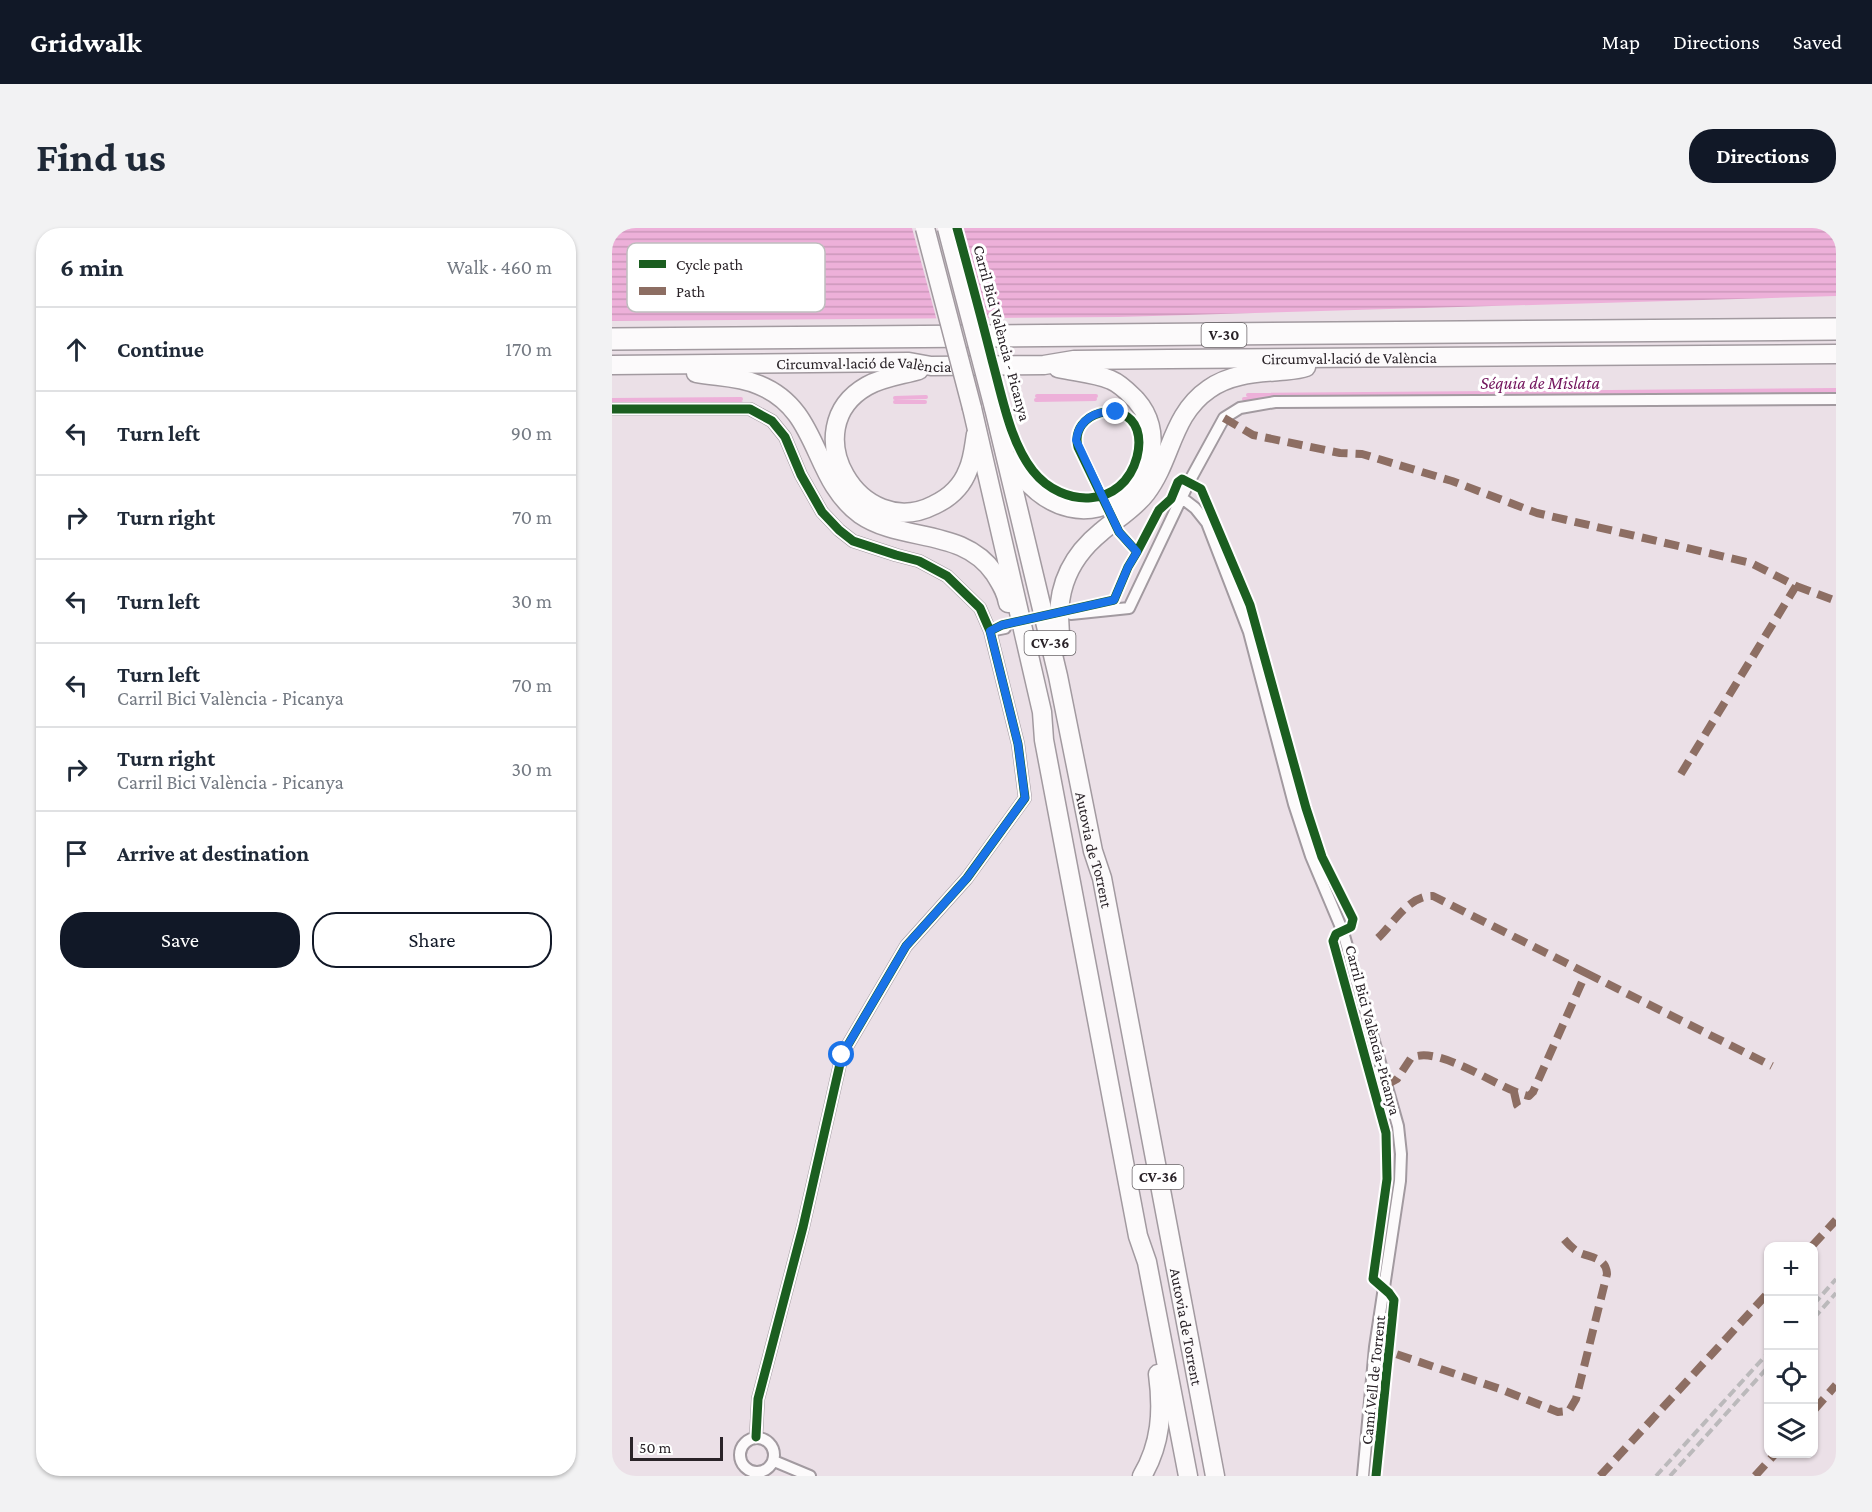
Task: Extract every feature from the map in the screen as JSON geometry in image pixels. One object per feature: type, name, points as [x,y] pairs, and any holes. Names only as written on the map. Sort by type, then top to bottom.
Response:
[{"type":"highway","name":"Autovia de Torrent","points":[[925,228],[978,426],[1042,712],[1044,740],[1138,1236],[1148,1262],[1188,1476]]},
{"type":"highway","name":"Autovia de Torrent","points":[[947,228],[1005,452],[1058,676],[1093,851],[1102,878],[1215,1476]]},
{"type":"highway","name":"Circumval·lació de València","points":[[612,339],[1836,330]]},
{"type":"highway","name":"Circumval·lació de València","points":[[612,366],[909,363],[931,366],[1044,365],[1086,360],[1836,354]]},
{"type":"highway","points":[[1102,878],[1103,847],[1058,628],[1063,587],[1071,564],[1085,546],[1146,494],[1159,471],[1178,425],[1191,405],[1209,388],[1230,378],[1301,369],[1328,358]]},
{"type":"highway","points":[[666,365],[697,374],[739,378],[760,385],[778,395],[796,411],[807,428],[831,482],[847,503],[863,516],[882,525],[960,544],[988,564],[1006,590],[1032,714],[1044,740]]},
{"type":"highway","points":[[1005,452],[1033,488],[1049,500],[1076,509],[1093,509],[1112,504],[1125,495],[1144,468],[1150,452],[1149,421],[1140,405],[1127,391],[1112,380],[1044,365]]},
{"type":"highway","points":[[931,366],[885,378],[865,387],[849,401],[840,415],[835,430],[838,466],[848,483],[861,497],[893,512],[912,512],[929,508],[946,499],[959,485],[968,470],[978,426]]},
{"type":"highway","points":[[1138,1236],[1137,1266],[1156,1365],[1161,1417],[1157,1442],[1142,1476]]},
{"type":"street","points":[[1071,614],[1129,608],[1224,418],[1240,408],[1275,402],[1836,399]]},
{"type":"street","points":[[612,409],[750,409],[772,421],[785,438],[801,475],[822,512],[838,530],[853,541],[919,561],[947,576],[980,608],[990,631],[1018,744],[1025,798],[967,878],[906,946],[842,1055],[803,1227],[758,1400],[756,1437]]},
{"type":"street","name":"Camí Vell de Torrent","points":[[1182,498],[1195,508],[1207,523],[1250,632],[1294,804],[1311,856],[1343,932],[1398,1126],[1401,1154],[1400,1181],[1375,1347],[1363,1476]]},
{"type":"street","points":[[990,631],[1005,628]]},
{"type":"street","points":[[756,1437],[767,1440],[771,1444],[775,1455],[774,1461],[771,1466],[761,1472],[742,1472],[740,1452],[746,1442],[756,1437]]},
{"type":"street","points":[[774,1461],[810,1476]]},
{"type":"shaded area","points":[[612,228],[1836,228],[1836,296],[1119,317],[612,321]]},
{"type":"pier","points":[[912,228],[960,228],[984,321],[937,321]]},
{"type":"waterway","name":"Séquia de Mislata","points":[[1248,395],[1836,390]]},
{"type":"waterway","name":"Séquia de Mislata","points":[[1773,394],[1836,394]]},
{"type":"waterway","name":"Séquia de Mislata","points":[[1037,396],[1096,396]]},
{"type":"waterway","points":[[895,398],[926,397]]},
{"type":"waterway","name":"Séquia de Mislata","points":[[1244,399],[1268,398]]},
{"type":"waterway","name":"Séquia de Mislata","points":[[612,400],[741,399]]},
{"type":"waterway","name":"Séquia de Mislata","points":[[1036,400],[1095,399]]},
{"type":"waterway","name":"Séquia de Mislata","points":[[895,402],[925,402]]},
{"type":"waterway","name":"Séquia de Mislata","points":[[637,404],[741,403]]},
{"type":"railway","points":[[1818,1299],[1836,1279]]},
{"type":"railway","points":[[1818,1313],[1836,1293]]},
{"type":"railway","points":[[1656,1476],[1764,1357]]},
{"type":"railway","points":[[1670,1476],[1764,1371]]},
{"type":"marked path","points":[[1224,418],[1253,435],[1340,453],[1362,454],[1452,481],[1537,513],[1751,563],[1796,586],[1679,777]]},
{"type":"marked path","points":[[1796,586],[1836,601]]},
{"type":"marked path","points":[[1378,938],[1409,905],[1424,897],[1433,896],[1586,973],[1533,1092],[1529,1096],[1453,1062],[1423,1055],[1411,1058],[1397,1079],[1386,1085]]},
{"type":"marked path","points":[[1586,973],[1772,1066]]},
{"type":"marked path","points":[[1514,1092],[1520,1109]]},
{"type":"marked path","points":[[1816,1242],[1836,1220]]},
{"type":"marked path","points":[[1375,1347],[1500,1389],[1558,1412],[1569,1411],[1576,1399],[1607,1274],[1601,1261],[1578,1252],[1563,1238]]},
{"type":"marked path","points":[[1600,1476],[1765,1296]]},
{"type":"marked path","points":[[1818,1405],[1836,1385]]},
{"type":"marked path","points":[[1755,1476],[1771,1458]]},
{"type":"cycle path","name":"Carril Bici València - Picanya","points":[[957,228],[1008,418],[1018,446],[1033,471],[1060,492],[1075,497],[1091,498],[1106,494],[1119,486],[1130,474],[1137,457],[1139,444],[1137,430],[1131,420],[1122,414],[1100,413],[1082,425],[1078,435],[1078,447],[1119,532],[1137,552],[1159,510],[1171,499],[1178,482],[1182,479],[1201,489],[1250,605],[1306,808],[1322,857],[1353,919],[1351,927],[1336,934],[1333,941],[1386,1133],[1387,1179],[1373,1279],[1394,1300],[1376,1476]]},
{"type":"cycle path","points":[[612,409],[750,409],[772,421],[785,437],[801,475],[822,512],[839,530],[853,541],[919,561],[947,576],[980,608],[990,631],[1018,744],[1025,798],[967,878],[906,946],[842,1055],[803,1227],[758,1399],[756,1437]]},
{"type":"cycle path","points":[[990,631],[1002,625],[1114,600],[1137,552]]},
{"type":"route","points":[[842,1055],[906,946],[967,878],[1025,798],[1018,744],[990,631],[1002,625],[1114,600],[1137,552],[1119,532],[1076,440],[1087,418],[1097,413],[1116,412]]}]
